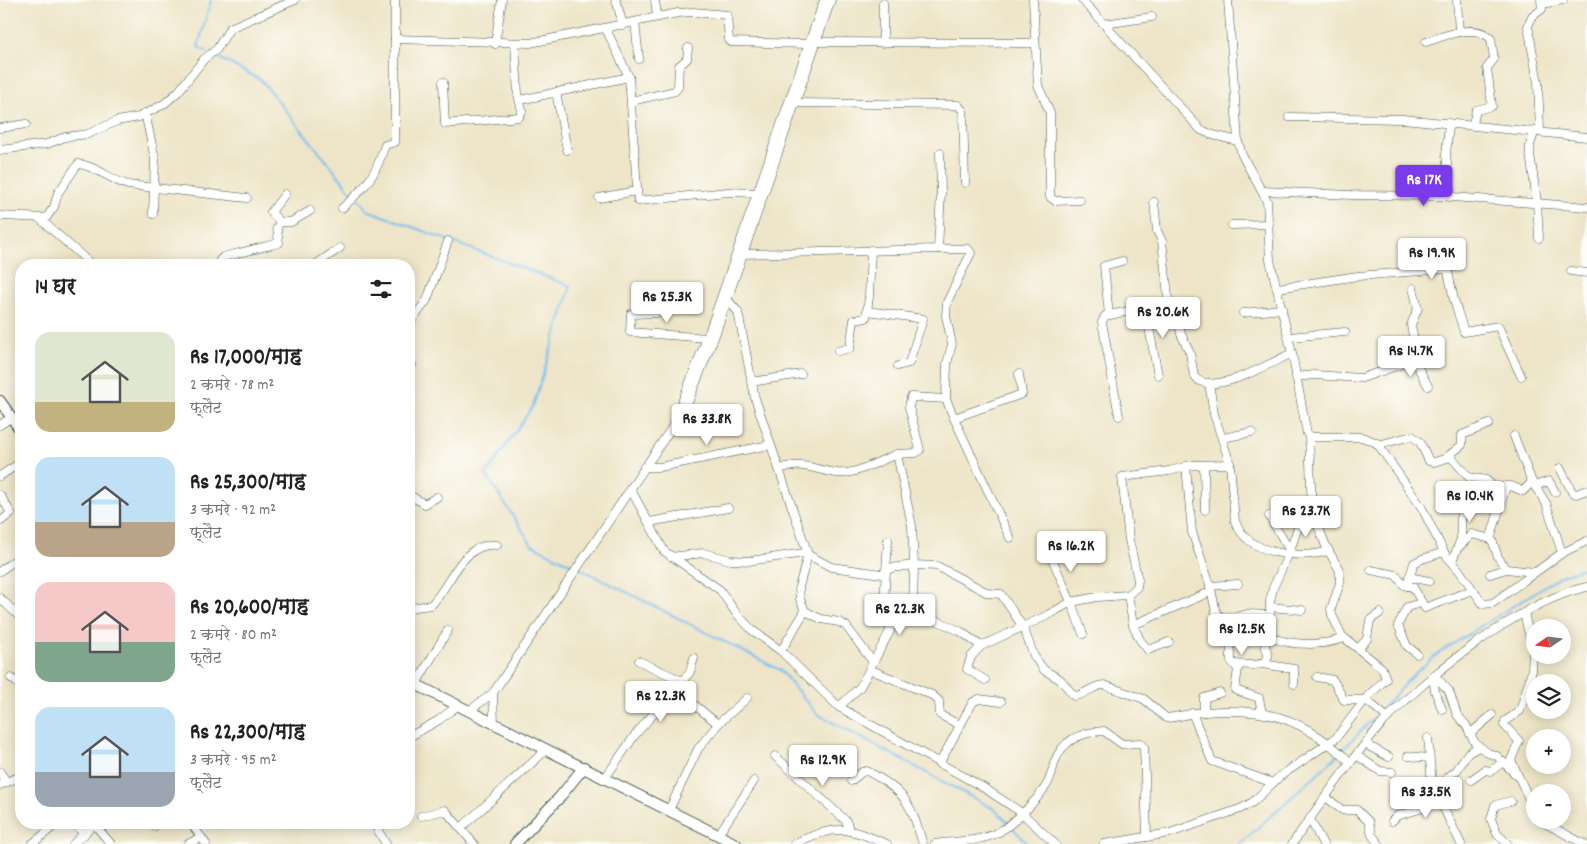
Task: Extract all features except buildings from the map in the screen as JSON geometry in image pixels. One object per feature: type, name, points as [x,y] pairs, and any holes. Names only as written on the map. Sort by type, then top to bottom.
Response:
[{"type":"street","points":[[0,150],[53,143],[65,137],[94,132],[116,120],[130,119],[145,113],[173,97],[204,59],[217,49],[230,28],[295,0]]},
{"type":"street","points":[[342,208],[367,185],[377,169],[385,145],[395,142],[395,0]]},
{"type":"street","points":[[495,44],[502,0]]},
{"type":"street","points":[[616,0],[623,25]]},
{"type":"street","points":[[655,0],[657,17]]},
{"type":"street","points":[[469,711],[493,693],[686,407],[732,303],[743,254],[796,103],[824,0]]},
{"type":"street","points":[[681,412],[681,404],[756,193],[831,0]]},
{"type":"street","points":[[1033,0],[1038,88],[1050,113],[1050,197],[1055,201],[1080,200]]},
{"type":"street","points":[[1082,0],[1201,130],[1238,141]]},
{"type":"street","points":[[1104,844],[1185,828],[1240,809],[1257,799],[1272,783],[1331,746],[1386,678],[1382,668],[1344,638],[1335,623],[1332,612],[1340,576],[1339,567],[1329,552],[1312,510],[1309,436],[1306,432],[1289,337],[1270,260],[1268,206],[1263,191],[1242,155],[1238,141],[1228,0]]},
{"type":"street","points":[[1457,0],[1459,32]]},
{"type":"street","points":[[1539,238],[1537,202],[1530,150],[1538,130],[1538,83],[1528,26],[1530,20],[1541,11],[1541,2],[1563,0]]},
{"type":"street","points":[[882,4],[883,43]]},
{"type":"street","points":[[395,39],[515,44],[546,41],[657,17],[693,12],[724,13],[728,16],[729,40],[731,42],[1035,43]]},
{"type":"street","points":[[1104,24],[1152,17]]},
{"type":"street","points":[[635,22],[639,59]]},
{"type":"street","points":[[606,29],[629,77],[637,199],[640,202],[728,192],[756,193]]},
{"type":"street","points":[[1426,42],[1459,32],[1478,32],[1492,39],[1494,56],[1487,68],[1492,106],[1476,110],[1473,124]]},
{"type":"street","points":[[443,82],[443,120],[445,124],[518,117],[522,114],[518,94],[515,44]]},
{"type":"street","points":[[631,101],[675,91],[678,87],[679,66],[687,59],[688,48]]},
{"type":"street","points":[[520,100],[629,77]]},
{"type":"street","points":[[556,92],[567,150]]},
{"type":"street","points":[[796,103],[958,105],[963,111],[965,183]]},
{"type":"street","points":[[145,113],[153,144],[156,188],[153,214]]},
{"type":"street","points":[[1289,117],[1375,117],[1538,130],[1587,137]]},
{"type":"street","points":[[1449,123],[1446,155],[1451,196]]},
{"type":"street","points":[[0,128],[26,124]]},
{"type":"street","points":[[938,249],[941,193],[940,153]]},
{"type":"street","points":[[0,216],[40,219],[51,212],[58,193],[78,164],[100,171],[114,181],[156,188],[247,198]]},
{"type":"street","points":[[599,198],[636,191]]},
{"type":"street","points":[[1263,191],[1351,195],[1451,196],[1587,207]]},
{"type":"street","points":[[285,194],[271,212],[280,222],[291,222],[310,211]]},
{"type":"street","points":[[1154,202],[1158,233],[1162,241],[1169,305],[1176,311],[1181,334],[1190,353],[1194,376],[1198,381],[1209,383],[1241,378],[1292,353]]},
{"type":"street","points":[[40,219],[85,259]]},
{"type":"street","points":[[221,259],[279,243],[276,228],[280,222]]},
{"type":"street","points":[[1232,225],[1269,224]]},
{"type":"street","points":[[415,316],[427,300],[448,241]]},
{"type":"street","points":[[324,259],[340,248]]},
{"type":"street","points":[[743,254],[968,249],[971,253],[947,302],[946,316],[952,344],[947,364],[946,399],[1010,538]]},
{"type":"street","points":[[838,351],[850,348],[854,320],[865,318],[868,311],[871,250]]},
{"type":"street","points":[[1109,315],[1104,266],[1122,261]]},
{"type":"street","points":[[1278,288],[1358,276],[1445,268],[1448,272],[1464,332],[1498,326],[1521,376]]},
{"type":"street","points":[[1571,271],[1587,273]]},
{"type":"street","points":[[1413,288],[1418,308],[1411,325],[1416,352],[1414,360],[1428,386]]},
{"type":"street","points":[[661,290],[657,314],[631,314],[630,332],[706,338]]},
{"type":"street","points":[[732,303],[739,315],[751,382],[770,445],[808,554],[799,587],[800,599],[806,611],[821,619],[839,622],[846,626],[872,666],[932,695],[939,701],[940,715],[960,725]]},
{"type":"street","points":[[1119,416],[1102,322],[1104,317],[1145,307],[1169,305]]},
{"type":"street","points":[[1145,307],[1158,375]]},
{"type":"street","points":[[1243,313],[1282,309]]},
{"type":"street","points":[[868,311],[923,319],[909,363],[898,366]]},
{"type":"street","points":[[1289,337],[1345,332]]},
{"type":"street","points":[[1296,377],[1314,375],[1362,378],[1414,360]]},
{"type":"street","points":[[751,382],[801,374]]},
{"type":"street","points":[[954,418],[1022,394],[1019,374]]},
{"type":"street","points":[[1209,383],[1214,414],[1230,464],[1235,521],[1238,528],[1260,548],[1310,555],[1329,552]]},
{"type":"street","points":[[779,469],[807,466],[838,473],[847,472],[897,454],[916,453],[920,450],[910,407],[911,397],[946,399]]},
{"type":"street","points":[[0,401],[15,422]]},
{"type":"street","points":[[0,426],[12,417]]},
{"type":"street","points":[[1378,445],[1412,436],[1420,442],[1429,461],[1434,462],[1448,457],[1462,445],[1462,435],[1489,424]]},
{"type":"street","points":[[1223,438],[1252,432]]},
{"type":"street","points":[[1309,436],[1362,437],[1373,440],[1422,508],[1444,552],[1480,602],[1490,604],[1562,553],[1587,541]]},
{"type":"street","points":[[1514,436],[1534,484],[1546,503],[1562,553]]},
{"type":"street","points":[[644,467],[660,467],[770,445]]},
{"type":"street","points":[[897,454],[912,526],[914,565],[913,610],[960,631],[981,646]]},
{"type":"street","points":[[1448,457],[1453,457],[1469,477],[1486,480],[1494,487],[1506,486],[1523,492],[1534,484],[1548,480],[1555,492]]},
{"type":"street","points":[[985,680],[967,669],[967,664],[974,652],[981,646],[1023,628],[1071,602],[1097,596],[1128,596],[1137,587],[1138,580],[1129,540],[1121,482],[1122,477],[1186,466],[1230,464]]},
{"type":"street","points":[[1204,465],[1205,510]]},
{"type":"street","points":[[0,476],[15,466]]},
{"type":"street","points":[[1186,466],[1192,532],[1216,612],[1230,628],[1231,661],[1238,669],[1235,690],[1259,698],[1262,712]]},
{"type":"street","points":[[1560,468],[1572,492],[1576,494],[1587,490]]},
{"type":"street","points":[[1506,486],[1491,539],[1498,557],[1506,569]]},
{"type":"street","points":[[630,488],[662,548],[671,558],[715,586],[747,625],[781,651],[839,707],[984,788],[1055,844]]},
{"type":"street","points":[[0,495],[11,513],[1,520]]},
{"type":"street","points":[[1459,547],[1461,511],[1470,495]]},
{"type":"street","points":[[415,498],[425,504],[437,497]]},
{"type":"street","points":[[649,522],[728,508]]},
{"type":"street","points":[[1263,664],[1268,654],[1265,644],[1270,637],[1270,611],[1273,588],[1290,552],[1302,516],[1312,510]]},
{"type":"street","points":[[1269,516],[1290,552]]},
{"type":"street","points":[[1452,561],[1459,547],[1472,534],[1491,539]]},
{"type":"street","points":[[839,707],[852,696],[872,666],[891,628],[891,619],[884,602],[888,540]]},
{"type":"street","points":[[415,607],[432,605],[468,553],[481,547],[496,545]]},
{"type":"street","points":[[1406,586],[1412,566],[1417,561],[1444,552]]},
{"type":"street","points":[[671,558],[703,553],[731,560],[749,561],[808,554],[831,567],[886,572],[891,568],[914,565],[937,566],[988,593],[1001,594],[1023,628],[1034,656],[1044,670],[1060,680],[1074,696],[1079,696],[1100,684],[1104,684],[1144,699],[1166,718],[1204,712],[1262,712],[1296,722],[1349,761]]},
{"type":"street","points":[[1050,554],[1071,602],[1082,634]]},
{"type":"street","points":[[0,571],[15,560]]},
{"type":"street","points":[[1490,574],[1506,569],[1535,572]]},
{"type":"street","points":[[1371,570],[1394,573],[1406,586],[1413,588],[1421,603],[1427,608],[1472,590]]},
{"type":"street","points":[[1409,577],[1429,581]]},
{"type":"street","points":[[1133,625],[1210,589],[1238,584]]},
{"type":"street","points":[[1292,844],[1349,761],[1365,744],[1385,716],[1489,635],[1548,599],[1587,588]]},
{"type":"street","points":[[1128,596],[1133,625],[1140,640],[1148,650],[1169,642]]},
{"type":"street","points":[[0,598],[15,612]]},
{"type":"street","points":[[1417,654],[1407,646],[1398,625],[1407,607],[1421,603]]},
{"type":"street","points":[[1222,620],[1270,611],[1302,610]]},
{"type":"street","points":[[781,651],[806,611]]},
{"type":"street","points":[[1359,648],[1367,639],[1370,620],[1380,612]]},
{"type":"street","points":[[1524,613],[1533,651],[1532,671],[1520,711],[1504,724],[1519,741],[1511,756],[1516,774],[1526,794]]},
{"type":"street","points":[[415,680],[448,630]]},
{"type":"street","points":[[1270,637],[1280,641],[1320,643],[1344,638]]},
{"type":"street","points":[[604,778],[635,735],[690,672],[694,658]]},
{"type":"street","points":[[640,661],[682,681]]},
{"type":"street","points":[[1234,664],[1263,664],[1293,669],[1295,672],[1294,684]]},
{"type":"street","points":[[1317,677],[1333,680],[1344,700],[1368,701],[1385,716]]},
{"type":"street","points":[[1434,677],[1435,691],[1442,709]]},
{"type":"street","points":[[1434,677],[1450,693],[1457,715],[1466,724],[1479,747],[1488,754],[1497,756],[1516,774]]},
{"type":"street","points":[[11,678],[15,681]]},
{"type":"street","points":[[415,688],[469,711],[736,844]]},
{"type":"street","points":[[675,689],[718,724]]},
{"type":"street","points":[[493,693],[494,724]]},
{"type":"street","points":[[1204,712],[1204,698],[1220,693]]},
{"type":"street","points":[[669,810],[698,749],[718,724],[747,698]]},
{"type":"street","points":[[939,764],[976,700],[1001,702]]},
{"type":"street","points":[[415,734],[439,720],[456,706]]},
{"type":"street","points":[[1192,713],[1212,761],[1272,783]]},
{"type":"street","points":[[1470,734],[1492,715]]},
{"type":"street","points":[[935,844],[979,838],[999,832],[1020,815],[1046,787],[1055,760],[1064,746],[1084,733],[1104,730],[1122,744],[1143,745],[1147,837]]},
{"type":"street","points":[[1428,738],[1430,776],[1461,844]]},
{"type":"street","points":[[1365,744],[1390,757]]},
{"type":"street","points":[[1392,820],[1397,816],[1423,808],[1437,794],[1447,778],[1457,770],[1468,753],[1479,747]]},
{"type":"street","points":[[461,828],[546,750]]},
{"type":"street","points":[[1356,755],[1380,771],[1392,772]]},
{"type":"street","points":[[774,756],[846,821],[850,830]]},
{"type":"street","points":[[1408,756],[1429,758]]},
{"type":"street","points":[[1471,780],[1485,770],[1492,770],[1503,762]]},
{"type":"street","points":[[515,844],[559,798],[584,768]]},
{"type":"street","points":[[851,781],[862,772],[867,771],[899,790],[911,808],[923,844]]},
{"type":"street","points":[[0,772],[3,784],[15,779]]},
{"type":"street","points":[[718,835],[754,781]]},
{"type":"street","points":[[1326,797],[1342,810],[1357,810],[1369,822],[1372,836],[1379,844]]},
{"type":"street","points":[[1508,844],[1498,834],[1490,819],[1495,805],[1511,801]]},
{"type":"street","points":[[421,816],[445,810],[474,844]]},
{"type":"street","points":[[1310,819],[1323,844]]},
{"type":"street","points":[[32,844],[50,829]]},
{"type":"street","points":[[79,829],[84,835]]},
{"type":"street","points":[[73,844],[91,829]]},
{"type":"street","points":[[100,829],[111,844]]},
{"type":"street","points":[[188,844],[203,841],[195,829]]},
{"type":"street","points":[[377,829],[386,844]]},
{"type":"street","points":[[1556,829],[1584,844]]},
{"type":"street","points":[[794,844],[810,836],[850,830],[887,844]]},
{"type":"waterway","points":[[208,52],[198,47],[211,0]]},
{"type":"waterway","points":[[213,55],[261,80],[354,195]]},
{"type":"waterway","points":[[358,198],[367,210],[571,286],[533,406],[486,475],[532,545],[575,566]]},
{"type":"waterway","points":[[1381,710],[1413,675],[1439,653],[1562,575],[1587,567]]},
{"type":"waterway","points":[[579,568],[780,670],[817,714],[996,810],[1008,823]]},
{"type":"waterway","points":[[1341,751],[1378,714]]},
{"type":"waterway","points":[[1240,844],[1338,755]]},
{"type":"waterway","points":[[1011,826],[1028,844]]}]
